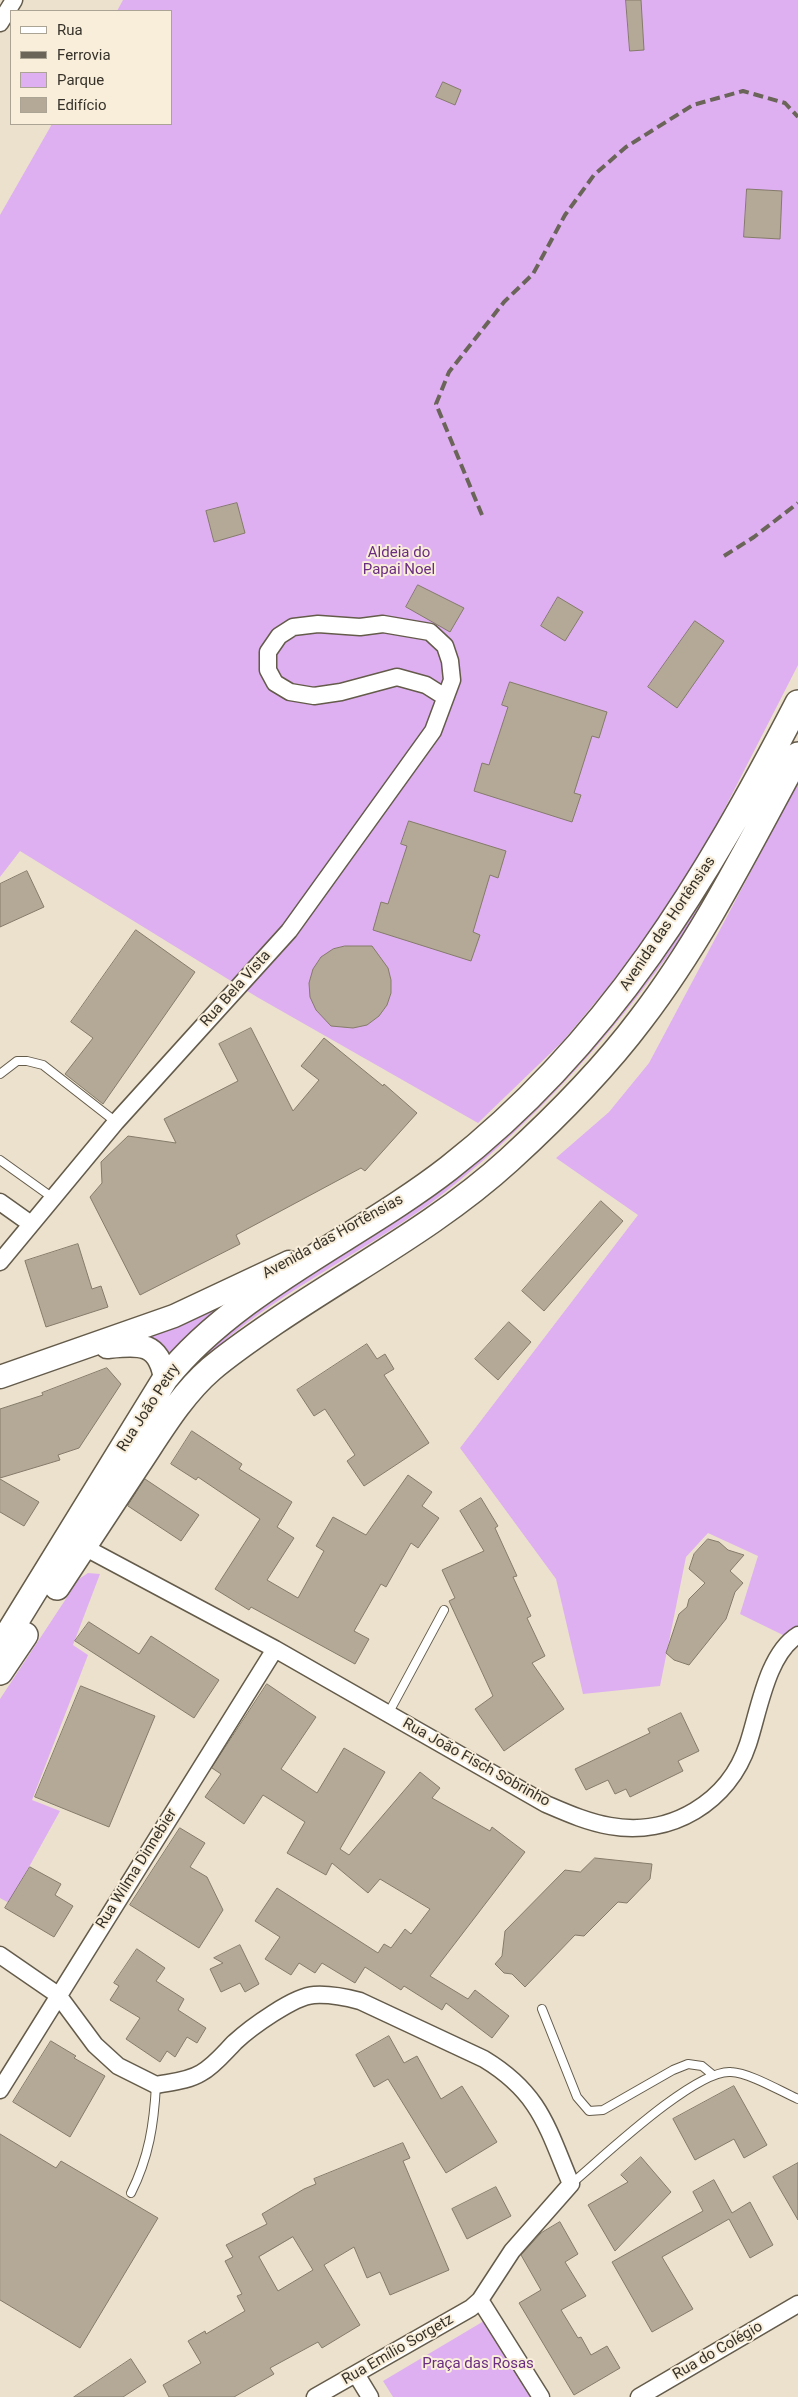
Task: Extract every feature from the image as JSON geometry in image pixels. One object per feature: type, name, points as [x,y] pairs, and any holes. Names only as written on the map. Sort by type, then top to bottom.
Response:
[{"type":"main road","name":"Avenida das Hortênsias","points":[[0,1377],[174,1316],[257,1279],[385,1212],[448,1169],[500,1126],[553,1074],[603,1017],[650,957],[702,878],[798,703]]},
{"type":"main road","name":"Avenida das Hortênsias","points":[[190,1390],[210,1370],[236,1349],[464,1197],[507,1162],[591,1079],[641,1019],[672,975],[709,916],[798,755]]},
{"type":"main road","name":"Rua João Petry","points":[[0,1647],[165,1379],[184,1355],[218,1326],[276,1284],[385,1212]]},
{"type":"main road","points":[[76,1350],[132,1345],[143,1346],[152,1350],[159,1357],[165,1379]]},
{"type":"main road","name":"Rua João Petry","points":[[0,1672],[172,1413],[190,1390]]},
{"type":"street","points":[[0,23],[14,0]]},
{"type":"street","name":"Rua Bela Vista","points":[[0,1262],[116,1122],[289,931],[433,731],[452,680],[450,660],[445,646],[430,632],[383,624],[360,627],[318,624],[293,627],[279,636],[268,652],[268,670],[275,683],[290,692],[314,696],[341,692],[397,677],[426,685],[445,698]]},
{"type":"street","points":[[0,1202],[31,1224]]},
{"type":"street","name":"Rua João Fisch Sobrinho","points":[[84,1546],[275,1649],[554,1808],[579,1819],[612,1826],[644,1828],[675,1821],[706,1803],[729,1783],[741,1763],[762,1698],[777,1660],[788,1641],[798,1635]]},
{"type":"street","name":"Rua Wilma Dinnebier","points":[[0,2090],[275,1649]]},
{"type":"street","points":[[0,1955],[58,1995],[95,2045],[118,2066],[156,2084],[199,2074],[211,2066],[237,2040],[299,1999],[313,1994],[340,1996],[360,2001],[484,2059],[502,2070],[533,2100],[571,2184],[512,2251],[480,2300],[541,2397]]},
{"type":"street","name":"Rua Emílio Sorgetz","points":[[315,2397],[471,2308],[480,2300]]},
{"type":"street","name":"Rua do Colégio","points":[[639,2397],[798,2304]]},
{"type":"street","points":[[356,2374],[370,2397]]},
{"type":"lane","points":[[0,1074],[18,1061],[43,1064],[116,1122]]},
{"type":"lane","points":[[0,1160],[53,1198]]},
{"type":"lane","points":[[388,1714],[444,1610]]},
{"type":"lane","points":[[542,2009],[577,2097],[588,2111],[602,2110],[673,2070],[688,2064],[702,2066],[713,2076]]},
{"type":"lane","points":[[571,2184],[676,2097],[713,2076],[731,2071],[798,2099]]},
{"type":"lane","points":[[131,2193],[145,2164],[149,2148],[154,2124],[156,2084]]},
{"type":"green space","name":"Aldeia do Papai Noel","points":[[123,0],[798,0],[798,665],[702,853],[662,915],[608,987],[563,1041],[478,1123],[257,997],[20,851],[0,877],[0,215],[51,125],[172,125],[172,10],[118,10]]},
{"type":"green space","points":[[798,718],[798,732],[747,831],[714,888],[656,972],[624,1013],[557,1090],[521,1126],[444,1193],[378,1238],[277,1301],[214,1350],[186,1378],[182,1375],[205,1350],[258,1307],[520,1120]]},
{"type":"green space","points":[[798,783],[798,1629],[785,1636],[740,1614],[758,1556],[708,1533],[686,1557],[660,1686],[583,1694],[556,1579],[460,1448],[638,1215],[556,1158],[609,1112],[649,1063]]},
{"type":"green space","points":[[234,1299],[167,1355],[145,1337]]},
{"type":"green space","points":[[88,1573],[100,1574],[73,1645],[88,1655],[32,1800],[60,1811],[9,1903],[0,1898],[0,1699],[79,1579]]},
{"type":"green space","name":"Praça das Rosas","points":[[489,2318],[537,2397],[393,2397],[383,2381]]},
{"type":"building","points":[[626,0],[641,0],[644,50],[630,51]]},
{"type":"building","points":[[443,82],[461,90],[455,105],[436,97]]},
{"type":"building","points":[[747,189],[782,191],[780,239],[744,237]]},
{"type":"building","points":[[237,503],[245,533],[214,542],[206,511]]},
{"type":"building","points":[[418,585],[464,608],[450,632],[406,607]]},
{"type":"building","points":[[558,597],[583,612],[565,641],[541,626]]},
{"type":"building","points":[[695,621],[724,641],[677,708],[648,687]]},
{"type":"building","points":[[510,682],[607,712],[599,738],[592,736],[574,793],[581,795],[572,822],[474,791],[482,763],[489,765],[508,707],[502,705]]},
{"type":"building","points":[[409,821],[506,851],[498,878],[490,875],[473,932],[480,935],[471,961],[373,930],[381,902],[388,904],[407,846],[401,844]]},
{"type":"building","points":[[27,871],[44,907],[0,927],[0,884]]},
{"type":"building","points":[[136,930],[195,972],[103,1104],[65,1074],[93,1038],[71,1022]]},
{"type":"building","points":[[345,946],[372,946],[388,968],[391,980],[391,993],[387,1005],[379,1016],[367,1025],[353,1028],[331,1026],[316,1010],[310,997],[309,983],[313,969],[321,957],[333,949]]},
{"type":"building","points":[[251,1028],[293,1111],[319,1080],[301,1066],[324,1038],[383,1086],[384,1084],[417,1113],[365,1171],[361,1168],[236,1235],[240,1244],[140,1295],[90,1197],[102,1183],[101,1162],[128,1136],[176,1143],[164,1119],[238,1081],[219,1044]]},
{"type":"building","points":[[601,1201],[623,1221],[544,1311],[522,1291]]},
{"type":"building","points":[[78,1244],[92,1289],[101,1286],[108,1307],[46,1327],[25,1261]]},
{"type":"building","points":[[509,1322],[531,1342],[498,1380],[475,1359]]},
{"type":"building","points":[[367,1344],[377,1359],[385,1354],[394,1369],[384,1375],[429,1443],[364,1486],[347,1461],[355,1455],[325,1409],[314,1416],[297,1390]]},
{"type":"building","points":[[107,1368],[121,1384],[79,1448],[58,1455],[60,1460],[0,1478],[0,1409],[43,1395],[42,1393]]},
{"type":"building","points":[[192,1431],[242,1464],[239,1469],[292,1502],[277,1527],[294,1538],[267,1580],[298,1598],[324,1551],[316,1546],[333,1517],[366,1535],[408,1475],[432,1492],[422,1506],[439,1518],[418,1548],[411,1543],[386,1587],[381,1584],[354,1631],[369,1639],[355,1664],[251,1607],[249,1610],[215,1589],[260,1519],[198,1477],[196,1480],[171,1464]]},
{"type":"building","points":[[0,1479],[39,1502],[24,1526],[0,1512]]},
{"type":"building","points":[[145,1479],[199,1515],[181,1541],[128,1506]]},
{"type":"building","points":[[481,1498],[498,1526],[495,1528],[517,1576],[513,1577],[531,1616],[527,1618],[545,1656],[532,1663],[564,1709],[504,1751],[475,1709],[493,1696],[449,1601],[455,1598],[442,1570],[484,1551],[460,1511]]},
{"type":"building","points":[[708,1539],[719,1542],[728,1550],[744,1555],[730,1571],[743,1583],[735,1592],[726,1619],[689,1665],[674,1660],[666,1653],[679,1614],[687,1607],[689,1599],[705,1583],[689,1569],[694,1554]]},
{"type":"building","points":[[89,1622],[139,1654],[151,1636],[219,1680],[194,1718],[75,1641]]},
{"type":"building","points":[[267,1684],[316,1717],[281,1769],[317,1793],[344,1748],[385,1772],[340,1849],[349,1855],[420,1772],[440,1788],[432,1798],[490,1831],[492,1827],[525,1852],[430,1976],[468,1999],[475,1990],[509,2016],[492,2038],[446,2003],[442,2010],[404,1986],[401,1990],[365,1967],[355,1983],[322,1963],[315,1973],[299,1963],[291,1975],[265,1959],[280,1937],[255,1921],[277,1888],[378,1953],[384,1944],[391,1948],[405,1929],[411,1934],[430,1909],[380,1879],[368,1893],[332,1863],[326,1875],[287,1853],[305,1822],[263,1795],[244,1824],[205,1797],[221,1774],[212,1768]]},
{"type":"building","points":[[81,1686],[155,1716],[109,1827],[35,1797]]},
{"type":"building","points":[[681,1713],[699,1751],[678,1761],[683,1771],[630,1797],[626,1789],[615,1794],[608,1780],[586,1790],[575,1769],[650,1733],[648,1729]]},
{"type":"building","points":[[180,1828],[205,1843],[190,1867],[207,1877],[223,1910],[199,1948],[130,1905]]},
{"type":"building","points":[[595,1858],[652,1864],[650,1879],[627,1903],[618,1902],[584,1936],[575,1935],[525,1987],[512,1974],[504,1973],[495,1964],[502,1956],[505,1931],[565,1870],[580,1872]]},
{"type":"building","points":[[30,1867],[61,1884],[55,1895],[73,1906],[54,1937],[5,1908]]},
{"type":"building","points":[[240,1945],[259,1984],[245,1992],[240,1983],[221,1992],[210,1969],[223,1963],[214,1958]]},
{"type":"building","points":[[137,1949],[165,1968],[156,1981],[184,1999],[178,2010],[206,2028],[197,2043],[187,2037],[175,2057],[167,2051],[160,2062],[126,2039],[140,2018],[110,2000],[119,1986],[114,1983]]},
{"type":"building","points":[[389,2036],[404,2063],[417,2056],[441,2099],[462,2086],[497,2142],[446,2173],[388,2079],[374,2087],[356,2055]]},
{"type":"building","points":[[51,2041],[76,2056],[74,2058],[105,2076],[70,2137],[13,2102]]},
{"type":"building","points":[[734,2086],[767,2145],[744,2158],[734,2139],[695,2160],[673,2119]]},
{"type":"building","points":[[0,2134],[56,2168],[61,2161],[158,2218],[80,2348],[0,2300]]},
{"type":"building","points":[[403,2143],[410,2158],[403,2161],[449,2270],[390,2295],[380,2272],[367,2278],[354,2247],[324,2265],[360,2325],[322,2348],[318,2342],[270,2368],[274,2374],[234,2397],[169,2397],[163,2385],[201,2363],[188,2341],[205,2331],[206,2334],[245,2311],[237,2296],[242,2294],[225,2261],[233,2257],[226,2245],[267,2224],[262,2214],[316,2184],[314,2179]],"holes":[[[293,2237],[313,2270],[278,2291],[259,2257]]]},
{"type":"building","points":[[641,2157],[671,2192],[615,2251],[588,2205],[628,2182],[621,2175]]},
{"type":"building","points":[[798,2163],[798,2220],[773,2177]]},
{"type":"building","points":[[714,2180],[732,2213],[750,2202],[773,2245],[750,2258],[729,2219],[662,2257],[693,2309],[652,2332],[612,2262],[703,2211],[693,2192]]},
{"type":"building","points":[[496,2187],[511,2216],[467,2239],[452,2209]]},
{"type":"building","points":[[560,2222],[578,2254],[565,2262],[586,2296],[561,2310],[578,2338],[581,2337],[591,2355],[607,2346],[620,2368],[574,2395],[519,2303],[541,2290],[521,2255],[541,2233]]},
{"type":"building","points":[[131,2359],[146,2382],[123,2397],[74,2397]]},
{"type":"railway","points":[[482,515],[436,404],[449,372],[504,302],[533,274],[565,215],[594,175],[626,147],[693,105],[743,91],[785,103],[798,117]]},
{"type":"railway","points":[[724,556],[754,537],[798,503]]}]
